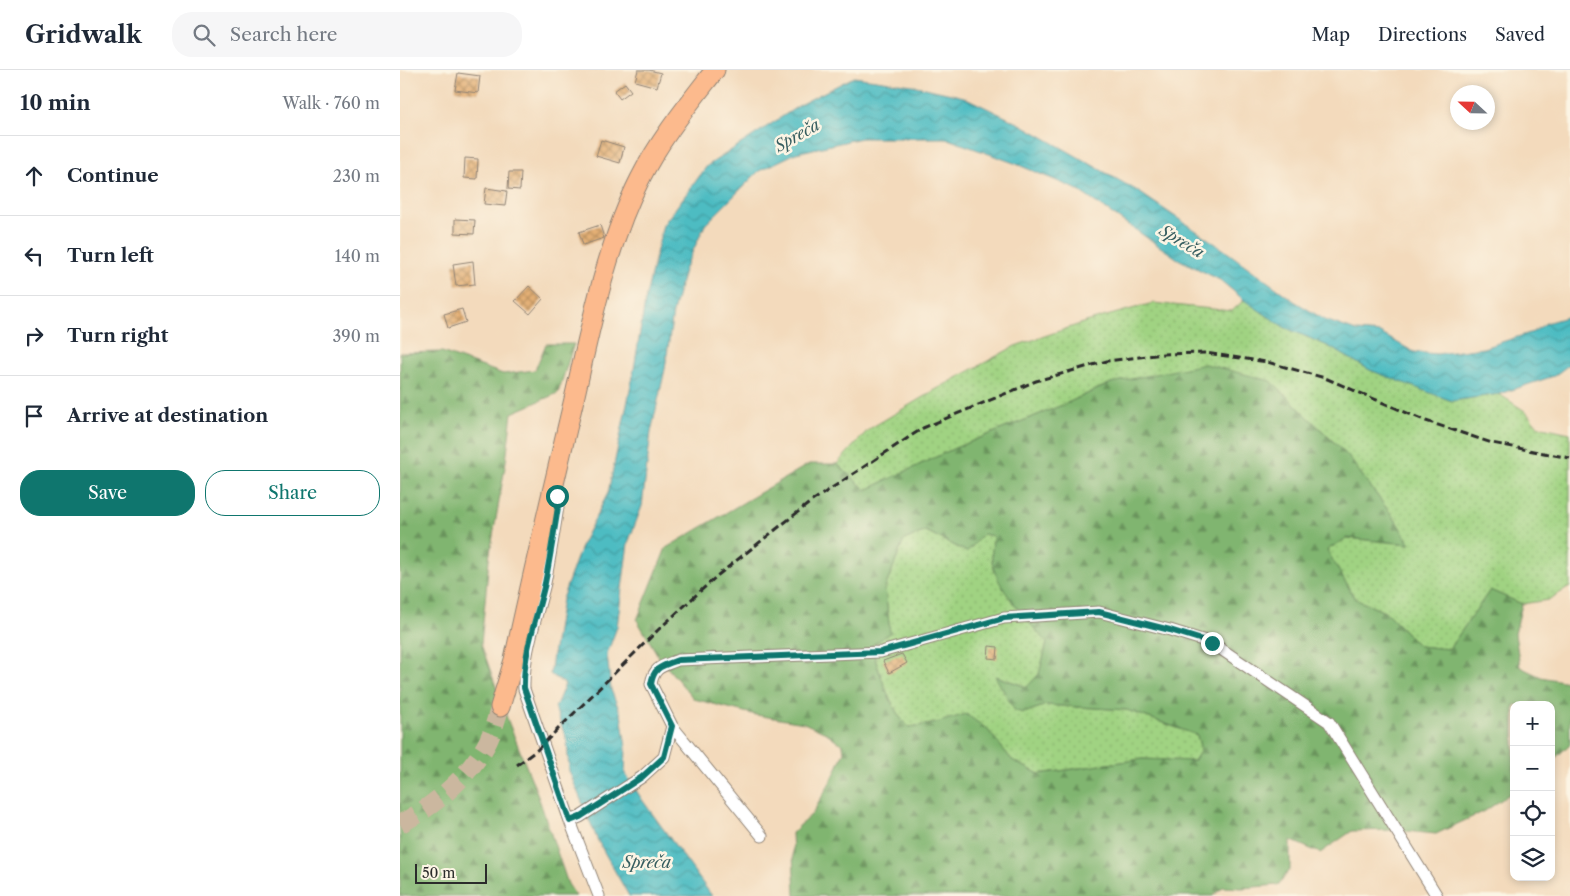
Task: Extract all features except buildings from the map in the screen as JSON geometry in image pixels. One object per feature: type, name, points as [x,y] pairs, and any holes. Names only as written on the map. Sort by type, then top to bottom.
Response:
[{"type":"main road","points":[[500,707],[514,660],[552,491],[602,285],[627,209],[639,179],[653,156],[669,131],[715,70]]},
{"type":"street","points":[[552,491],[557,496],[558,507],[524,675],[524,688],[575,819],[599,896]]},
{"type":"street","points":[[762,836],[672,726],[651,684],[652,677],[657,668],[678,660],[881,652],[1004,618],[1099,612],[1212,643],[1329,722],[1437,896]]},
{"type":"street","points":[[575,819],[642,777],[664,757],[672,726]]},
{"type":"green space","points":[[1244,300],[1284,327],[1328,346],[1370,370],[1452,401],[1499,394],[1525,411],[1538,426],[1570,433],[1570,587],[1548,600],[1522,604],[1490,590],[1449,649],[1419,646],[1387,613],[1355,599],[1326,550],[1347,538],[1409,544],[1396,521],[1347,455],[1271,381],[1111,383],[1065,404],[955,448],[866,490],[837,464],[869,429],[1015,346],[1089,321],[1153,303],[1232,311]]},
{"type":"green space","points":[[546,344],[574,344],[558,393],[512,413],[506,461],[489,559],[481,644],[508,721],[537,793],[568,884],[576,896],[400,896],[400,353],[442,352],[503,374],[535,370]]},
{"type":"green space","points":[[1205,364],[1271,381],[1347,455],[1396,521],[1410,544],[1347,538],[1327,550],[1355,599],[1387,613],[1419,646],[1449,649],[1490,590],[1522,604],[1515,634],[1520,667],[1541,677],[1568,682],[1570,679],[1570,744],[1555,758],[1555,701],[1510,701],[1510,794],[1485,811],[1436,834],[1395,830],[1352,831],[1320,853],[1290,840],[1290,870],[1278,885],[1242,888],[1223,887],[1213,896],[795,896],[792,833],[813,813],[834,775],[844,752],[843,745],[828,734],[804,723],[756,715],[694,699],[660,659],[637,620],[666,548],[809,464],[837,464],[866,490],[955,448],[1065,404],[1111,383]],"holes":[[[926,531],[967,552],[983,534],[993,536],[992,560],[999,581],[1014,604],[1047,643],[1039,674],[1027,687],[995,676],[1015,711],[1024,713],[1046,705],[1127,710],[1197,735],[1201,750],[1194,761],[1142,759],[1039,774],[1012,760],[987,729],[966,714],[932,724],[909,727],[902,721],[896,712],[881,677],[871,646],[890,633],[885,588],[904,540]]]},
{"type":"green space","points":[[926,531],[967,552],[983,534],[993,536],[992,561],[1020,612],[1047,643],[1039,675],[1027,687],[996,676],[1024,713],[1046,705],[1127,710],[1197,735],[1201,750],[1194,761],[1142,759],[1039,774],[1012,760],[987,729],[932,724],[909,727],[902,721],[896,712],[881,677],[871,645],[890,633],[885,588],[904,540]]},
{"type":"water","name":"Spreča","points":[[854,77],[912,85],[964,97],[1022,125],[1136,190],[1223,249],[1294,301],[1325,320],[1356,331],[1380,333],[1414,352],[1437,354],[1483,348],[1533,332],[1546,323],[1570,316],[1570,364],[1554,376],[1499,394],[1452,401],[1370,370],[1328,346],[1284,327],[1244,300],[1220,280],[1178,259],[1076,189],[1014,163],[945,138],[861,138],[796,153],[759,171],[705,225],[684,270],[673,312],[665,369],[651,432],[642,506],[628,543],[617,627],[607,654],[611,690],[621,714],[626,747],[625,773],[712,896],[629,896],[598,841],[569,771],[567,741],[555,708],[565,684],[550,674],[562,599],[582,544],[608,493],[632,381],[646,296],[663,225],[707,166],[803,103]]},
{"type":"tunnel","points":[[400,824],[437,800],[468,770],[487,742],[500,707]]},
{"type":"railway","points":[[517,765],[537,750],[658,630],[718,575],[812,501],[923,428],[1036,381],[1107,361],[1163,354],[1206,353],[1267,362],[1325,378],[1426,421],[1492,443],[1570,458]]},
{"type":"route","points":[[557,496],[558,507],[524,675],[524,688],[570,821],[580,817],[642,777],[664,757],[672,726],[651,684],[652,677],[657,668],[678,660],[881,652],[1004,618],[1099,612],[1212,643]]}]
